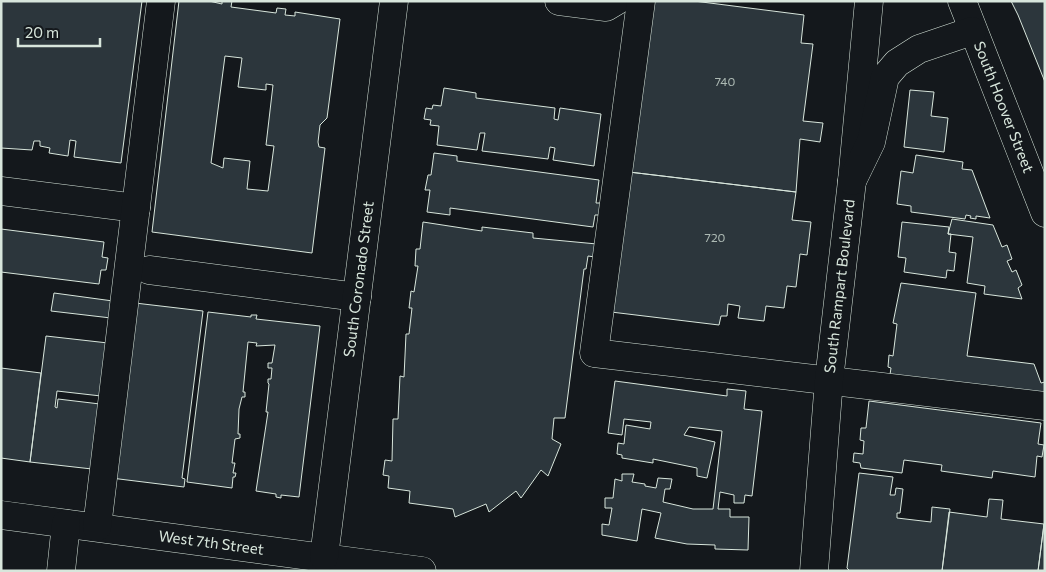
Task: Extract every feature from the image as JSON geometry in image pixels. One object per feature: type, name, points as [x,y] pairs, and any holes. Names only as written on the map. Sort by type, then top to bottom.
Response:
[{"type":"street","points":[[97,528],[161,1]]},
{"type":"street","name":"South Coronado Street","points":[[324,557],[394,1]]},
{"type":"street","points":[[559,1],[606,7],[616,1]]},
{"type":"street","points":[[641,1],[594,353],[829,380],[860,386],[1045,406]]},
{"type":"street","name":"South Rampart Boulevard","points":[[814,571],[829,380],[852,181],[869,1]]},
{"type":"street","name":"South Hoover Street","points":[[962,1],[972,31],[1045,213]]},
{"type":"street","points":[[852,181],[871,142],[886,77],[897,63],[919,50],[972,31]]},
{"type":"street","points":[[1,191],[104,206],[136,208]]},
{"type":"street","points":[[150,270],[357,297]]},
{"type":"street","name":"West 7th Street","points":[[1,515],[422,571]]},
{"type":"street","points":[[61,571],[66,524]]},
{"type":"building","points":[[1,1],[142,1],[121,163],[74,157],[76,141],[70,140],[68,156],[49,153],[50,148],[40,146],[40,141],[34,141],[32,150],[1,148]]},
{"type":"building","points":[[179,1],[209,1],[222,4],[222,1],[232,1],[231,7],[276,13],[277,8],[286,9],[285,15],[295,16],[295,12],[340,19],[327,118],[320,125],[319,147],[325,148],[312,253],[152,232]],"holes":[[[225,56],[242,58],[238,87],[266,90],[266,84],[273,85],[266,145],[274,146],[268,191],[247,189],[250,161],[224,158],[223,168],[211,163]]]},
{"type":"building","points":[[652,1],[694,1],[804,15],[801,43],[813,44],[803,121],[823,123],[820,142],[800,139],[796,192],[629,172]]},
{"type":"building","points":[[1011,1],[1045,1],[1045,82],[1018,15]]},
{"type":"building","points":[[444,88],[476,93],[476,98],[555,108],[554,119],[558,120],[560,108],[601,114],[594,166],[553,160],[555,148],[550,147],[548,159],[482,151],[485,133],[480,133],[477,150],[437,145],[439,126],[430,125],[431,120],[424,119],[426,108],[432,109],[433,105],[441,106]]},
{"type":"building","points":[[910,90],[934,92],[931,116],[948,118],[944,152],[904,147]]},
{"type":"building","points":[[434,153],[457,156],[457,161],[599,180],[596,203],[601,203],[600,215],[595,215],[593,227],[450,208],[450,215],[427,212],[430,190],[425,190],[428,175],[431,175]]},
{"type":"building","points":[[916,155],[963,162],[962,169],[972,170],[990,218],[976,216],[976,219],[966,215],[965,219],[911,212],[911,206],[897,204],[901,171],[913,173]]},
{"type":"building","points":[[629,172],[796,192],[792,220],[811,222],[807,255],[800,254],[796,287],[787,286],[784,308],[766,306],[764,321],[738,318],[740,306],[728,304],[727,316],[721,316],[719,325],[611,312]]},
{"type":"building","points":[[952,219],[993,225],[1002,247],[1007,245],[1012,259],[1007,261],[1012,272],[1016,270],[1022,285],[1018,288],[1022,299],[984,294],[985,286],[967,283],[973,237],[948,234]]},
{"type":"building","points":[[423,222],[482,231],[482,227],[533,233],[533,238],[597,244],[595,257],[588,256],[586,269],[584,269],[565,418],[554,418],[552,439],[561,444],[548,476],[541,470],[521,498],[516,491],[489,512],[486,504],[455,517],[453,509],[409,503],[410,491],[388,488],[389,476],[383,475],[385,460],[392,461],[393,419],[398,419],[400,376],[404,377],[406,334],[409,334],[412,308],[409,308],[411,291],[414,292],[418,266],[415,266],[416,249],[420,249]]},
{"type":"building","points":[[902,222],[949,227],[948,234],[951,234],[949,252],[956,253],[954,271],[947,270],[946,278],[904,272],[906,258],[898,257]]},
{"type":"building","points":[[1,229],[104,242],[102,257],[108,258],[106,270],[101,270],[99,284],[1,272]]},
{"type":"building","points":[[901,283],[976,293],[967,356],[1034,364],[1041,383],[1045,382],[1045,402],[889,381],[891,368],[888,367],[889,355],[893,356],[897,324],[893,323]]},
{"type":"building","points":[[54,293],[113,301],[111,318],[51,311]]},
{"type":"building","points":[[135,303],[203,311],[182,478],[185,479],[184,487],[111,478]]},
{"type":"building","points":[[208,312],[251,317],[251,315],[257,315],[256,319],[320,326],[299,497],[281,495],[281,498],[276,497],[276,494],[256,491],[268,412],[266,412],[268,379],[271,379],[272,368],[268,368],[268,363],[272,363],[275,345],[256,346],[257,343],[248,342],[243,392],[245,392],[245,397],[242,397],[239,409],[238,434],[240,434],[240,438],[235,439],[232,463],[235,463],[233,473],[236,473],[235,477],[233,477],[232,488],[187,482]]},
{"type":"building","points":[[46,336],[108,343],[101,396],[57,391],[55,407],[57,408],[58,399],[100,404],[92,469],[30,462]]},
{"type":"building","points":[[1,368],[41,373],[30,462],[1,458]]},
{"type":"building","points":[[615,381],[727,396],[727,389],[746,391],[744,409],[762,411],[752,496],[745,495],[744,503],[734,503],[734,495],[720,492],[718,509],[730,509],[730,517],[749,517],[748,550],[715,549],[715,545],[687,544],[655,538],[661,513],[642,509],[637,541],[602,535],[602,524],[609,525],[612,508],[605,508],[605,498],[613,498],[615,479],[622,481],[622,474],[634,474],[632,482],[656,488],[658,478],[672,479],[670,489],[665,489],[663,502],[693,509],[713,509],[722,431],[689,427],[684,435],[715,442],[707,478],[697,476],[697,468],[653,459],[653,463],[622,458],[622,455],[617,454],[618,443],[624,444],[626,425],[650,429],[651,422],[624,419],[622,435],[608,433]]},
{"type":"building","points":[[869,401],[1041,423],[1038,444],[1044,445],[1042,457],[1037,456],[1035,477],[993,471],[992,478],[941,471],[942,465],[904,460],[902,473],[861,468],[860,463],[853,462],[854,453],[863,454],[864,441],[860,440],[861,428],[866,428]]},
{"type":"building","points":[[859,473],[893,477],[890,495],[895,495],[896,488],[903,489],[900,513],[897,513],[897,518],[931,522],[932,507],[950,509],[942,571],[850,571],[847,568]]},
{"type":"building","points":[[989,499],[1003,500],[1001,519],[1044,524],[1038,571],[942,571],[949,512],[987,517]]},
{"type":"building","points":[[1044,524],[1045,571],[1038,571]]}]
